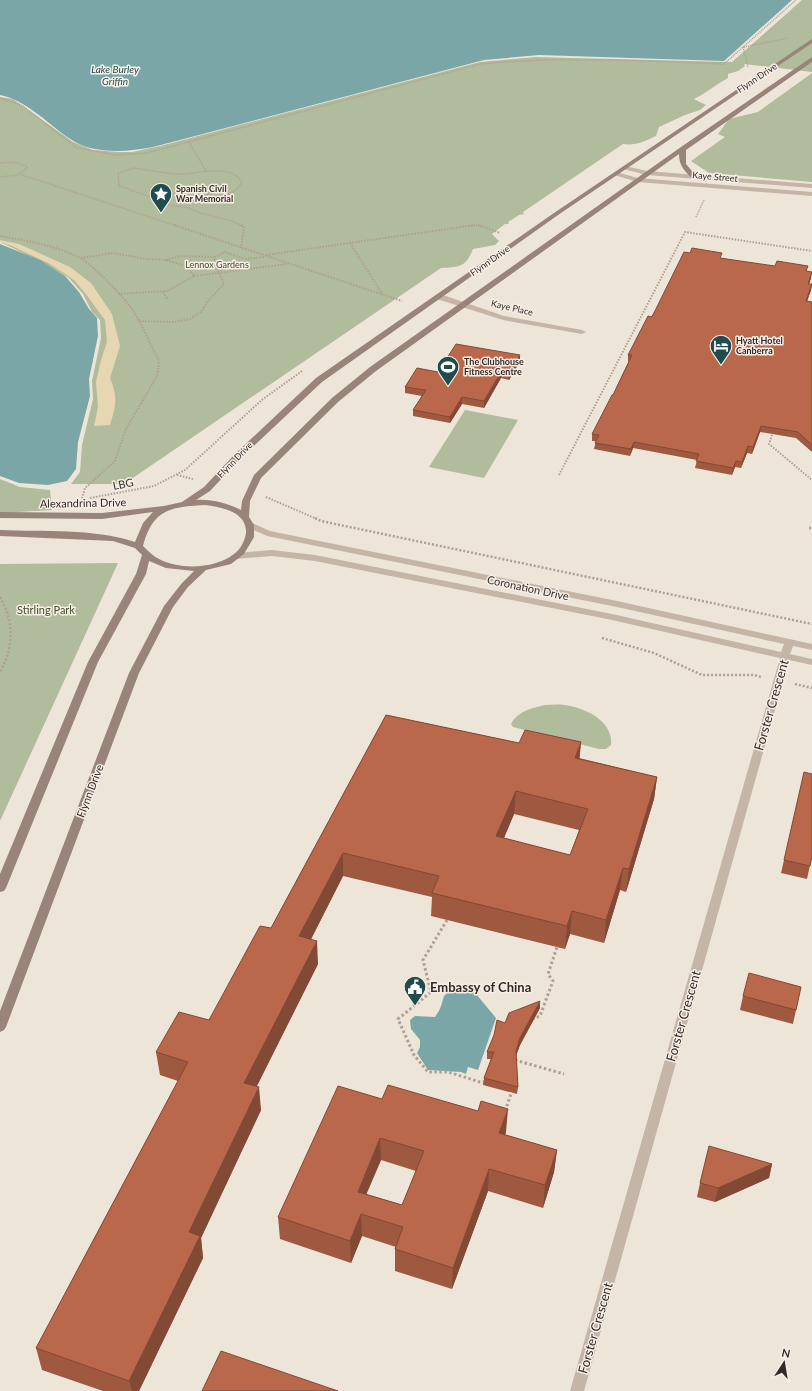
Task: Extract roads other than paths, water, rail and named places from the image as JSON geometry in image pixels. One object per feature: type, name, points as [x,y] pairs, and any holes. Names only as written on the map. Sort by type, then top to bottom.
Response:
[{"type":"main road","name":"Flynn Drive","points":[[185,503],[207,489],[239,455],[319,380],[556,214],[812,41]]},
{"type":"main road","name":"Flynn Drive","points":[[247,521],[246,502],[257,477],[335,400],[373,369],[464,306],[647,173],[812,59]]},
{"type":"main road","points":[[683,148],[682,160],[684,168],[694,177]]},
{"type":"main road","points":[[575,202],[583,205]]},
{"type":"main road","points":[[590,207],[597,209]]},
{"type":"main road","points":[[0,534],[95,536],[114,538],[138,546],[146,555],[156,562],[173,566],[203,568],[222,563],[236,556],[250,538],[247,521],[234,509],[220,504],[205,502],[185,503],[166,508],[152,517],[144,526],[138,546]]},
{"type":"main road","name":"Alexandrina Drive","points":[[0,516],[102,516],[166,508]]},
{"type":"main road","points":[[0,888],[93,662],[141,574],[146,555]]},
{"type":"main road","name":"Flynn Drive","points":[[0,1027],[134,673],[169,606],[185,586],[203,568]]},
{"type":"street","name":"Kaye Street","points":[[625,168],[647,173],[812,186]]},
{"type":"street","name":"Kaye Street","points":[[616,174],[638,180],[812,194]]},
{"type":"street","name":"Kaye Place","points":[[440,296],[464,306],[503,318],[582,332]]},
{"type":"street","name":"Coronation Drive","points":[[247,521],[267,533],[617,604],[812,647]]},
{"type":"street","name":"Coronation Drive","points":[[236,556],[272,553],[315,558],[612,617],[812,662]]},
{"type":"street","name":"Forster Crescent","points":[[577,1391],[789,642]]},
{"type":"water","name":"Lake Burley Griffin","points":[[0,0],[792,0],[724,61],[539,55],[484,60],[153,147],[113,151],[93,149],[75,142],[23,104],[12,98],[0,95]]},
{"type":"water","points":[[0,244],[40,260],[65,276],[79,292],[89,309],[97,318],[98,336],[89,379],[90,396],[78,442],[76,469],[67,481],[48,485],[19,483],[0,476]]},
{"type":"water","points":[[467,989],[476,994],[496,1018],[478,1070],[468,1067],[466,1074],[461,1072],[428,1070],[417,1053],[420,1047],[420,1040],[411,1029],[410,1020],[415,1016],[435,1017],[446,994],[456,990]]},
{"type":"place","name":"Spanish Civil War Memorial","points":[[161,214]]},
{"type":"place","name":"Hyatt Hotel Canberra","points":[[721,366]]},
{"type":"place","name":"The Clubhouse Fitness Centre","points":[[448,386]]},
{"type":"place","name":"Embassy of China","points":[[415,1006]]},
{"type":"park label","name":"Lennox Gardens","points":[[217,265]]},
{"type":"park label","name":"Stirling Park","points":[[46,610]]}]
